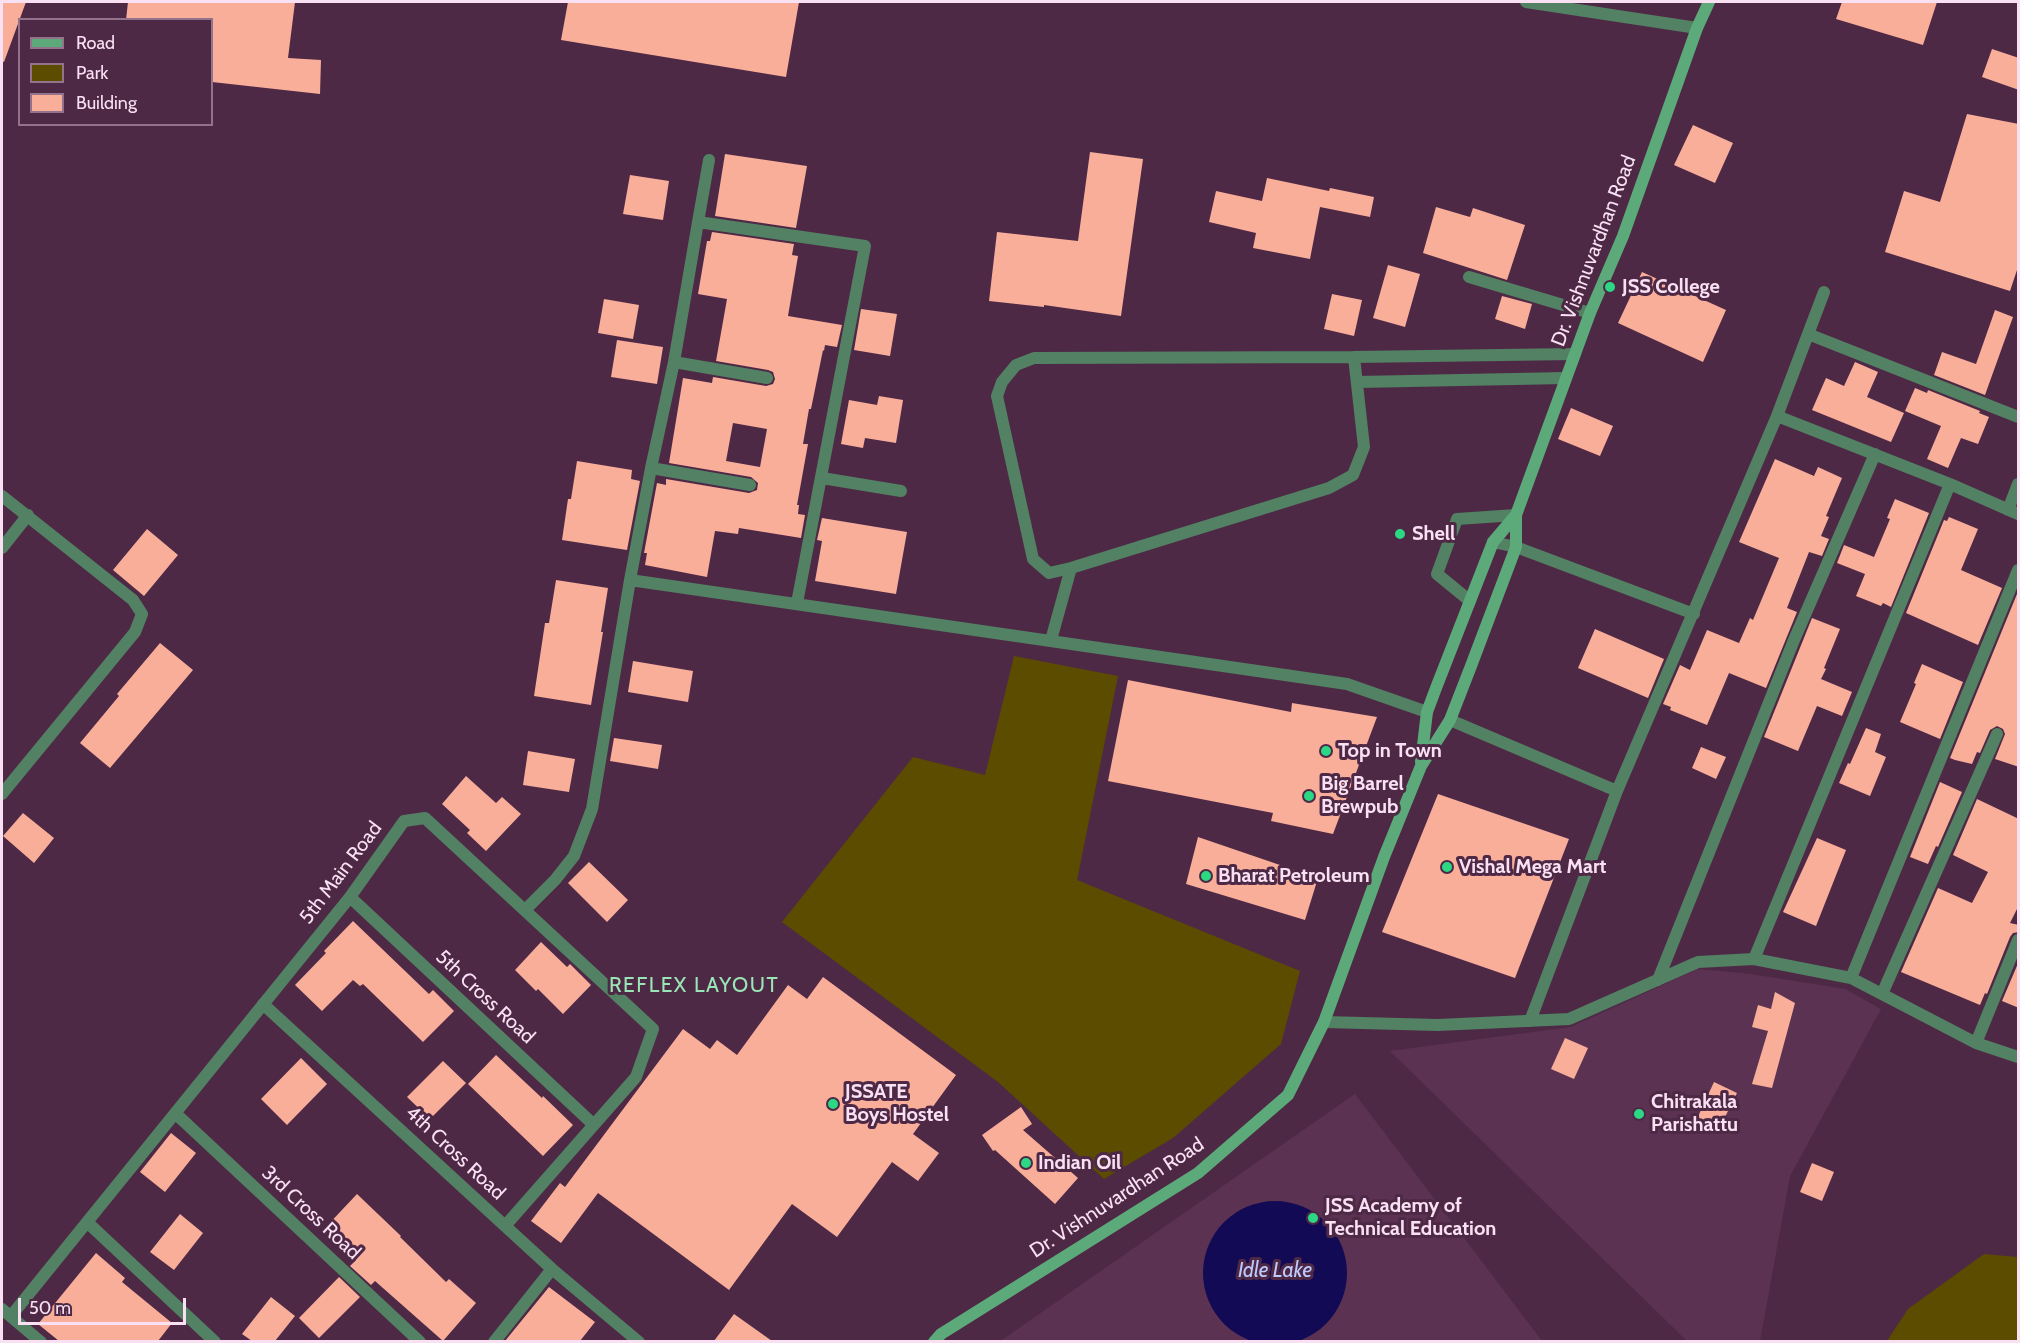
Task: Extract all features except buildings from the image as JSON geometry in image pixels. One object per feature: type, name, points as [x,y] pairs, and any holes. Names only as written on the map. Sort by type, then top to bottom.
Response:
[{"type":"main road","name":"Dr. Vishnuvardhan Road","points":[[934,1341],[941,1334],[1198,1173],[1288,1095],[1324,1022],[1420,766],[1450,720],[1516,547],[1516,515],[1590,313],[1623,236],[1697,27],[1709,2]]},
{"type":"main road","name":"Dr. Vishnuvardhan Road","points":[[1420,766],[1427,712],[1493,542],[1516,515]]},
{"type":"street","points":[[1526,2],[1697,27]]},
{"type":"street","points":[[525,910],[555,880],[574,856],[592,809],[630,580],[674,362],[709,160]]},
{"type":"street","points":[[698,222],[865,246],[797,603]]},
{"type":"street","points":[[1469,277],[1590,313]]},
{"type":"street","points":[[1530,1021],[1617,791],[1777,416],[1824,292]]},
{"type":"street","points":[[1808,334],[2019,417]]},
{"type":"street","points":[[1354,357],[1364,447],[1353,475],[1329,488],[1071,568],[1049,573],[1033,559],[997,396],[1002,382],[1016,365],[1034,358],[1575,354]]},
{"type":"street","points":[[674,362],[767,378]]},
{"type":"street","points":[[1357,382],[1566,378]]},
{"type":"street","points":[[1777,416],[1950,484],[2013,512],[2019,483]]},
{"type":"street","points":[[1658,980],[1794,640],[1875,454]]},
{"type":"street","points":[[651,468],[750,485]]},
{"type":"street","points":[[822,478],[901,491]]},
{"type":"street","points":[[1754,960],[1950,484]]},
{"type":"street","points":[[2,496],[133,600],[142,614],[135,632],[2,794]]},
{"type":"street","points":[[2,548],[28,515]]},
{"type":"street","points":[[1470,601],[1437,574],[1457,519],[1516,515]]},
{"type":"street","points":[[1493,542],[1516,547],[1694,614]]},
{"type":"street","points":[[1051,640],[1071,568]]},
{"type":"street","points":[[1851,978],[2019,570]]},
{"type":"street","points":[[630,580],[1347,684],[1427,712]]},
{"type":"street","points":[[1450,720],[1617,791]]},
{"type":"street","points":[[1882,994],[1997,734]]},
{"type":"street","name":"5th Main Road","points":[[6,1313],[87,1222],[350,897],[404,821],[425,818],[653,1029],[636,1077],[505,1226]]},
{"type":"street","name":"5th Cross Road","points":[[350,897],[594,1125]]},
{"type":"street","points":[[1976,1044],[2019,940]]},
{"type":"street","points":[[1324,1022],[1438,1025],[1569,1019],[1698,962],[1754,960],[1851,978],[1976,1044],[2019,1057]]},
{"type":"street","name":"4th Cross Road","points":[[263,1004],[552,1269],[639,1341]]},
{"type":"street","name":"3rd Cross Road","points":[[175,1113],[420,1341]]},
{"type":"street","points":[[87,1222],[215,1341]]},
{"type":"street","points":[[494,1341],[552,1269]]},
{"type":"street","points":[[6,1313],[41,1341]]},
{"type":"shaded area","name":"Chitrakala Parishattu","points":[[1698,969],[1751,974],[1845,989],[1881,1009],[1790,1176],[1760,1341],[1687,1341],[1390,1051],[1571,1027]]},
{"type":"shaded area","name":"JSS Academy of Technical Education","points":[[1355,1094],[1542,1341],[999,1342]]},
{"type":"green space","points":[[1014,656],[1118,676],[1077,880],[1300,971],[1281,1044],[1173,1138],[1104,1179],[998,1082],[782,922],[913,757],[985,775]]},
{"type":"green space","points":[[1984,1254],[2018,1257],[2018,1341],[1887,1341],[1908,1309]]},
{"type":"water","name":"Idle Lake","points":[[1261,1202],[1289,1202],[1315,1213],[1335,1233],[1346,1259],[1346,1287],[1335,1313],[1315,1333],[1289,1344],[1261,1344],[1235,1333],[1215,1313],[1204,1287],[1204,1259],[1215,1233],[1235,1213]]},
{"type":"place","name":"JSS College","points":[[1610,287]]},
{"type":"place","name":"Shell","points":[[1400,534]]},
{"type":"place","name":"Top in Town","points":[[1326,751]]},
{"type":"place","name":"Big Barrel Brewpub","points":[[1309,796]]},
{"type":"place","name":"Vishal Mega Mart","points":[[1447,867]]},
{"type":"place","name":"Bharat Petroleum","points":[[1206,876]]},
{"type":"place","name":"JSSATE Boys Hostel","points":[[833,1104]]},
{"type":"place","name":"Chitrakala Parishattu","points":[[1639,1114]]},
{"type":"place","name":"Indian Oil","points":[[1026,1163]]},
{"type":"place","name":"JSS Academy of Technical Education","points":[[1313,1218]]},
{"type":"district","name":"REFLEX LAYOUT","points":[[694,986]]}]
